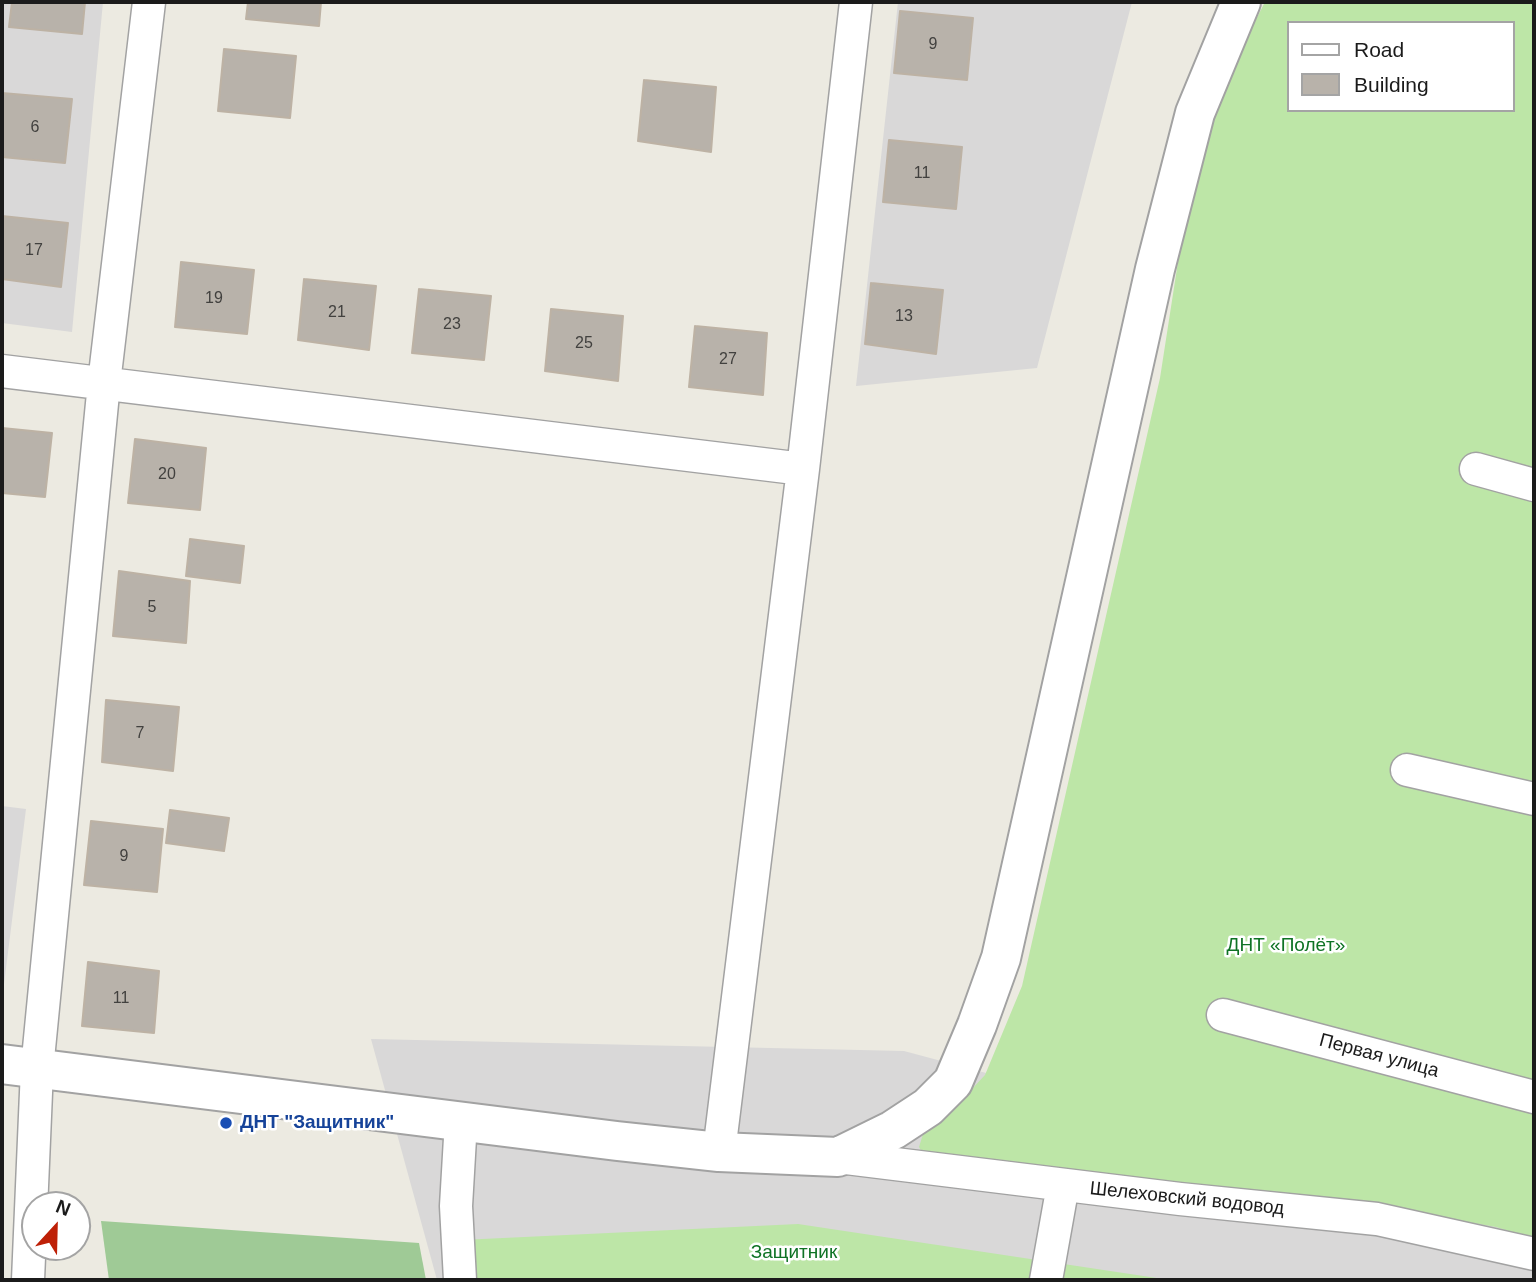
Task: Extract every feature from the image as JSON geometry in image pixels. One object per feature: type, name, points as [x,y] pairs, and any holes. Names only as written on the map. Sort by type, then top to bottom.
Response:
[{"type":"street","points":[[28,1280],[20,1066],[149,2]]},
{"type":"street","points":[[719,1152],[803,470],[856,2]]},
{"type":"street","points":[[20,1066],[719,1152],[838,1157],[893,1130],[928,1107],[953,1082],[977,1025],[1000,958],[1155,270],[1195,113],[1241,2]]},
{"type":"street","points":[[2,370],[803,470]]},
{"type":"street","points":[[1476,469],[1534,485]]},
{"type":"street","points":[[1407,770],[1534,799]]},
{"type":"street","name":"Первая улица","points":[[1223,1015],[1534,1097]]},
{"type":"street","points":[[460,1280],[456,1206],[461,1121]]},
{"type":"street","name":"Шелеховский водовод","points":[[838,1157],[1063,1185],[1377,1219],[1534,1254]]},
{"type":"street","points":[[1046,1280],[1063,1185]]},
{"type":"shaded area","points":[[2,2],[103,2],[72,332],[2,323]]},
{"type":"shaded area","points":[[898,2],[1132,2],[1037,368],[856,386]]},
{"type":"shaded area","points":[[2,806],[26,809],[2,1000]]},
{"type":"shaded area","points":[[371,1039],[904,1051],[1534,1220],[1534,1280],[437,1280]]},
{"type":"green space","name":"ДНТ «Полёт»","points":[[1265,2],[1534,2],[1534,1239],[1496,1227],[1359,1203],[927,1160],[919,1147],[924,1131],[943,1120],[985,1075],[1022,986],[1160,378],[1182,236],[1223,83]]},
{"type":"green space","points":[[101,1221],[419,1243],[426,1280],[109,1280]]},
{"type":"green space","name":"Защитник","points":[[798,1224],[1170,1280],[474,1280],[461,1240]]},
{"type":"building","points":[[12,2],[85,2],[82,34],[9,27]]},
{"type":"building","points":[[248,2],[321,2],[319,26],[246,19]]},
{"type":"building","points":[[900,11],[973,18],[967,80],[894,73]]},
{"type":"building","points":[[224,49],[296,56],[290,118],[218,111]]},
{"type":"building","points":[[644,80],[716,87],[711,152],[638,141]]},
{"type":"building","points":[[2,93],[72,99],[65,163],[2,157]]},
{"type":"building","points":[[889,140],[962,147],[956,209],[883,202]]},
{"type":"building","points":[[2,216],[68,223],[61,287],[2,279]]},
{"type":"building","points":[[181,262],[254,270],[247,334],[175,327]]},
{"type":"building","points":[[304,279],[376,286],[369,350],[298,340]]},
{"type":"building","points":[[871,283],[943,290],[936,354],[865,344]]},
{"type":"building","points":[[419,289],[491,296],[484,360],[412,353]]},
{"type":"building","points":[[551,309],[623,316],[618,381],[545,371]]},
{"type":"building","points":[[695,326],[767,333],[763,395],[689,387]]},
{"type":"building","points":[[2,428],[52,433],[45,497],[2,493]]},
{"type":"building","points":[[135,439],[206,448],[200,510],[128,503]]},
{"type":"building","points":[[190,539],[244,546],[240,583],[186,576]]},
{"type":"building","points":[[119,571],[190,581],[186,643],[113,636]]},
{"type":"building","points":[[106,700],[179,707],[173,771],[102,762]]},
{"type":"building","points":[[170,810],[229,818],[224,851],[166,843]]},
{"type":"building","points":[[91,821],[163,829],[157,892],[84,885]]},
{"type":"building","points":[[88,962],[159,971],[154,1033],[82,1026]]},
{"type":"place","name":"ДНТ \"Защитник\"","points":[[226,1123]]}]
